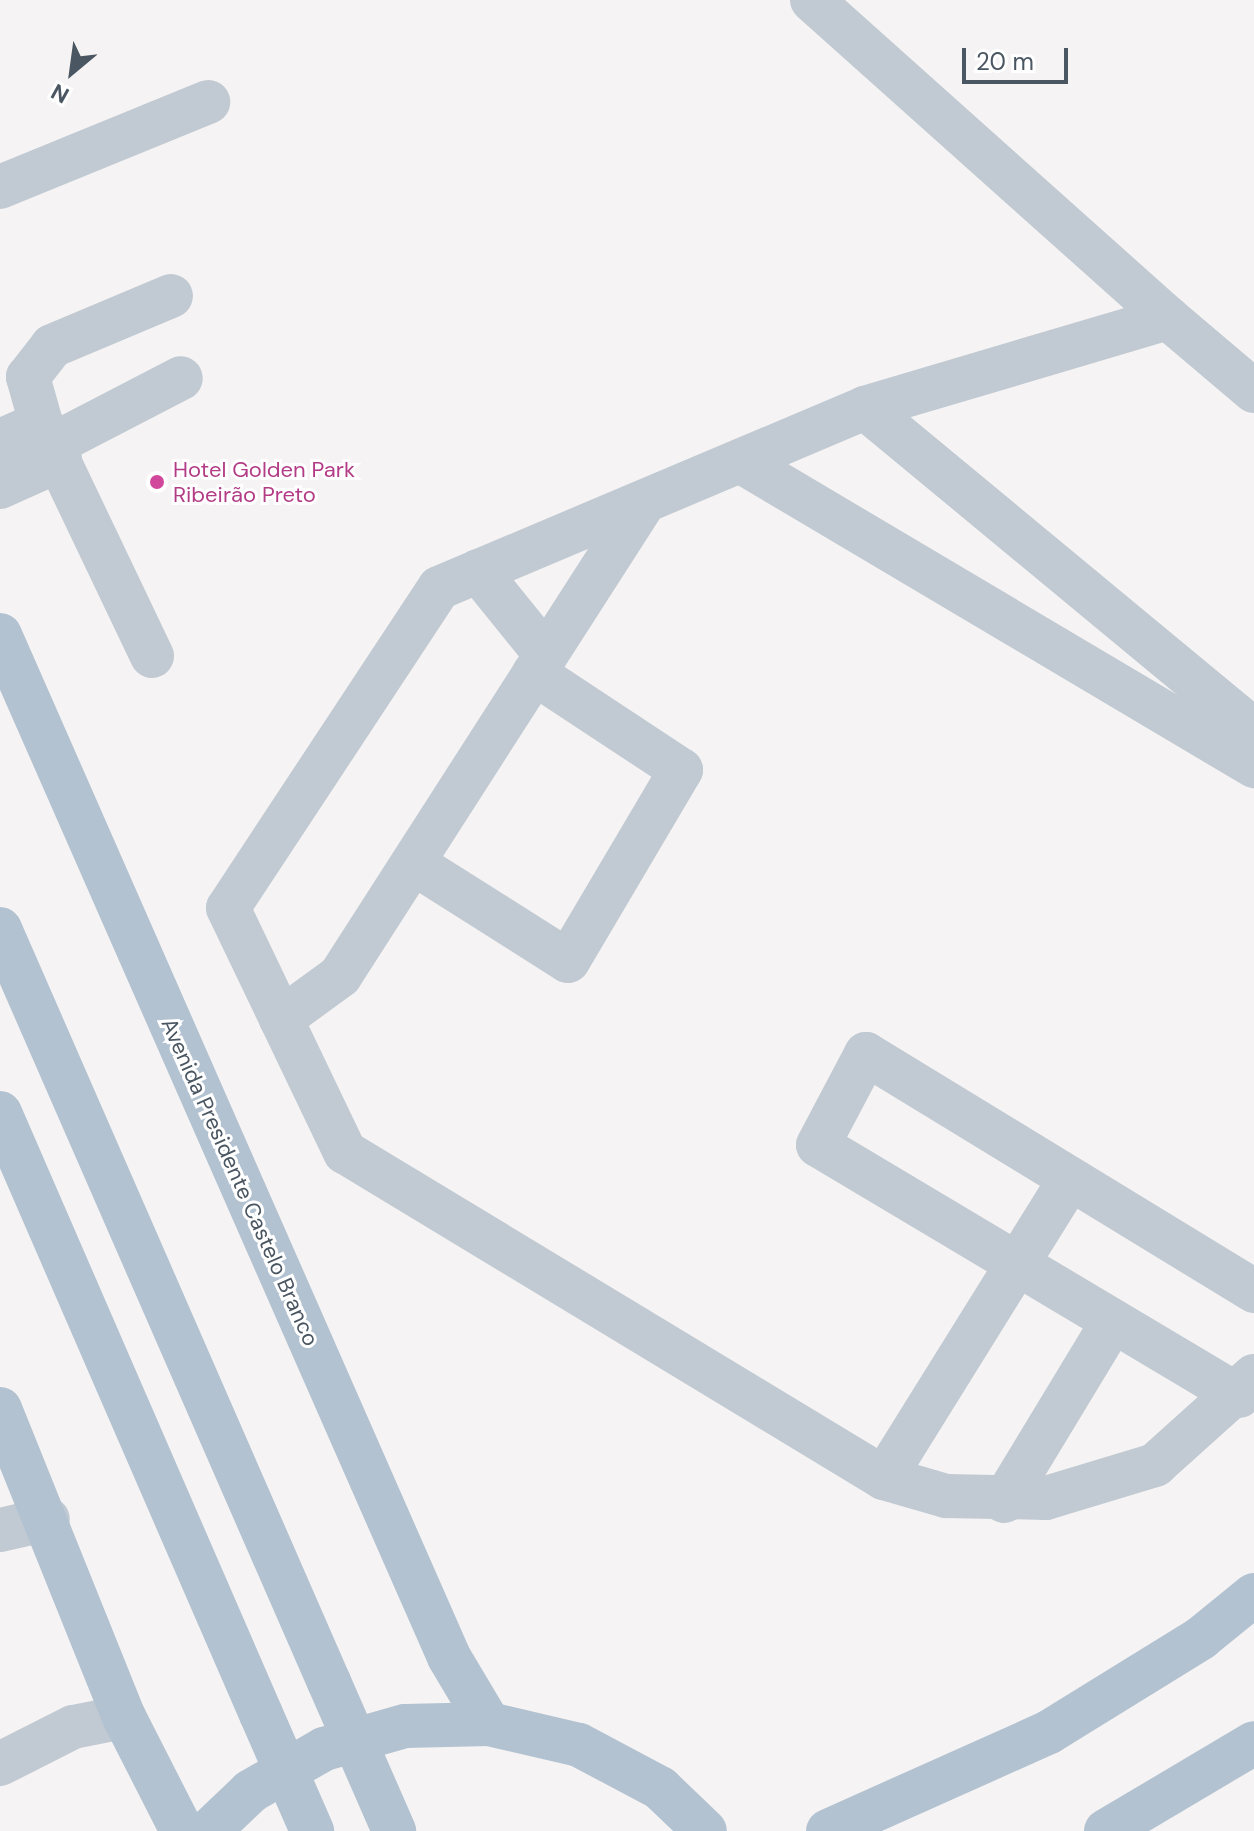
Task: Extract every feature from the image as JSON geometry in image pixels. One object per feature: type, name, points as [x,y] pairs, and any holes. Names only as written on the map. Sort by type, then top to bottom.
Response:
[{"type":"main road","name":"Avenida Presidente Castelo Branco","points":[[0,636],[449,1657],[489,1724]]},
{"type":"main road","points":[[0,929],[394,1831]]},
{"type":"main road","points":[[0,1113],[312,1831]]},
{"type":"main road","points":[[0,1409],[48,1519],[124,1717],[182,1831]]},
{"type":"main road","points":[[828,1831],[1049,1732],[1201,1638],[1254,1595]]},
{"type":"main road","points":[[209,1831],[251,1791],[324,1749],[405,1726],[489,1724],[579,1745],[660,1788],[705,1831]]},
{"type":"main road","points":[[1106,1831],[1253,1747]]},
{"type":"lane","points":[[812,0],[1254,391]]},
{"type":"lane","points":[[0,187],[208,102]]},
{"type":"lane","points":[[152,656],[51,442],[28,377],[39,357],[171,296]]},
{"type":"lane","points":[[1168,318],[865,408],[439,588],[228,908],[345,1152],[884,1478],[946,1496],[1004,1501],[1046,1498],[1155,1465],[1246,1386],[1113,1321],[818,1145],[866,1054],[1254,1291]]},
{"type":"lane","points":[[0,487],[51,442],[181,378]]},
{"type":"lane","points":[[865,408],[1254,730]]},
{"type":"lane","points":[[0,441],[51,442]]},
{"type":"lane","points":[[740,461],[1254,766]]},
{"type":"lane","points":[[281,1019],[340,976],[645,501]]},
{"type":"lane","points":[[413,863],[568,961],[681,770],[540,664],[478,571]]},
{"type":"lane","points":[[884,1478],[1070,1179]]},
{"type":"lane","points":[[1004,1501],[1113,1321]]},
{"type":"lane","points":[[0,1530],[48,1519]]},
{"type":"lane","points":[[0,1764],[73,1727],[124,1717]]},
{"type":"place","name":"Hotel Golden Park Ribeirão Preto","points":[[157,482]]}]
